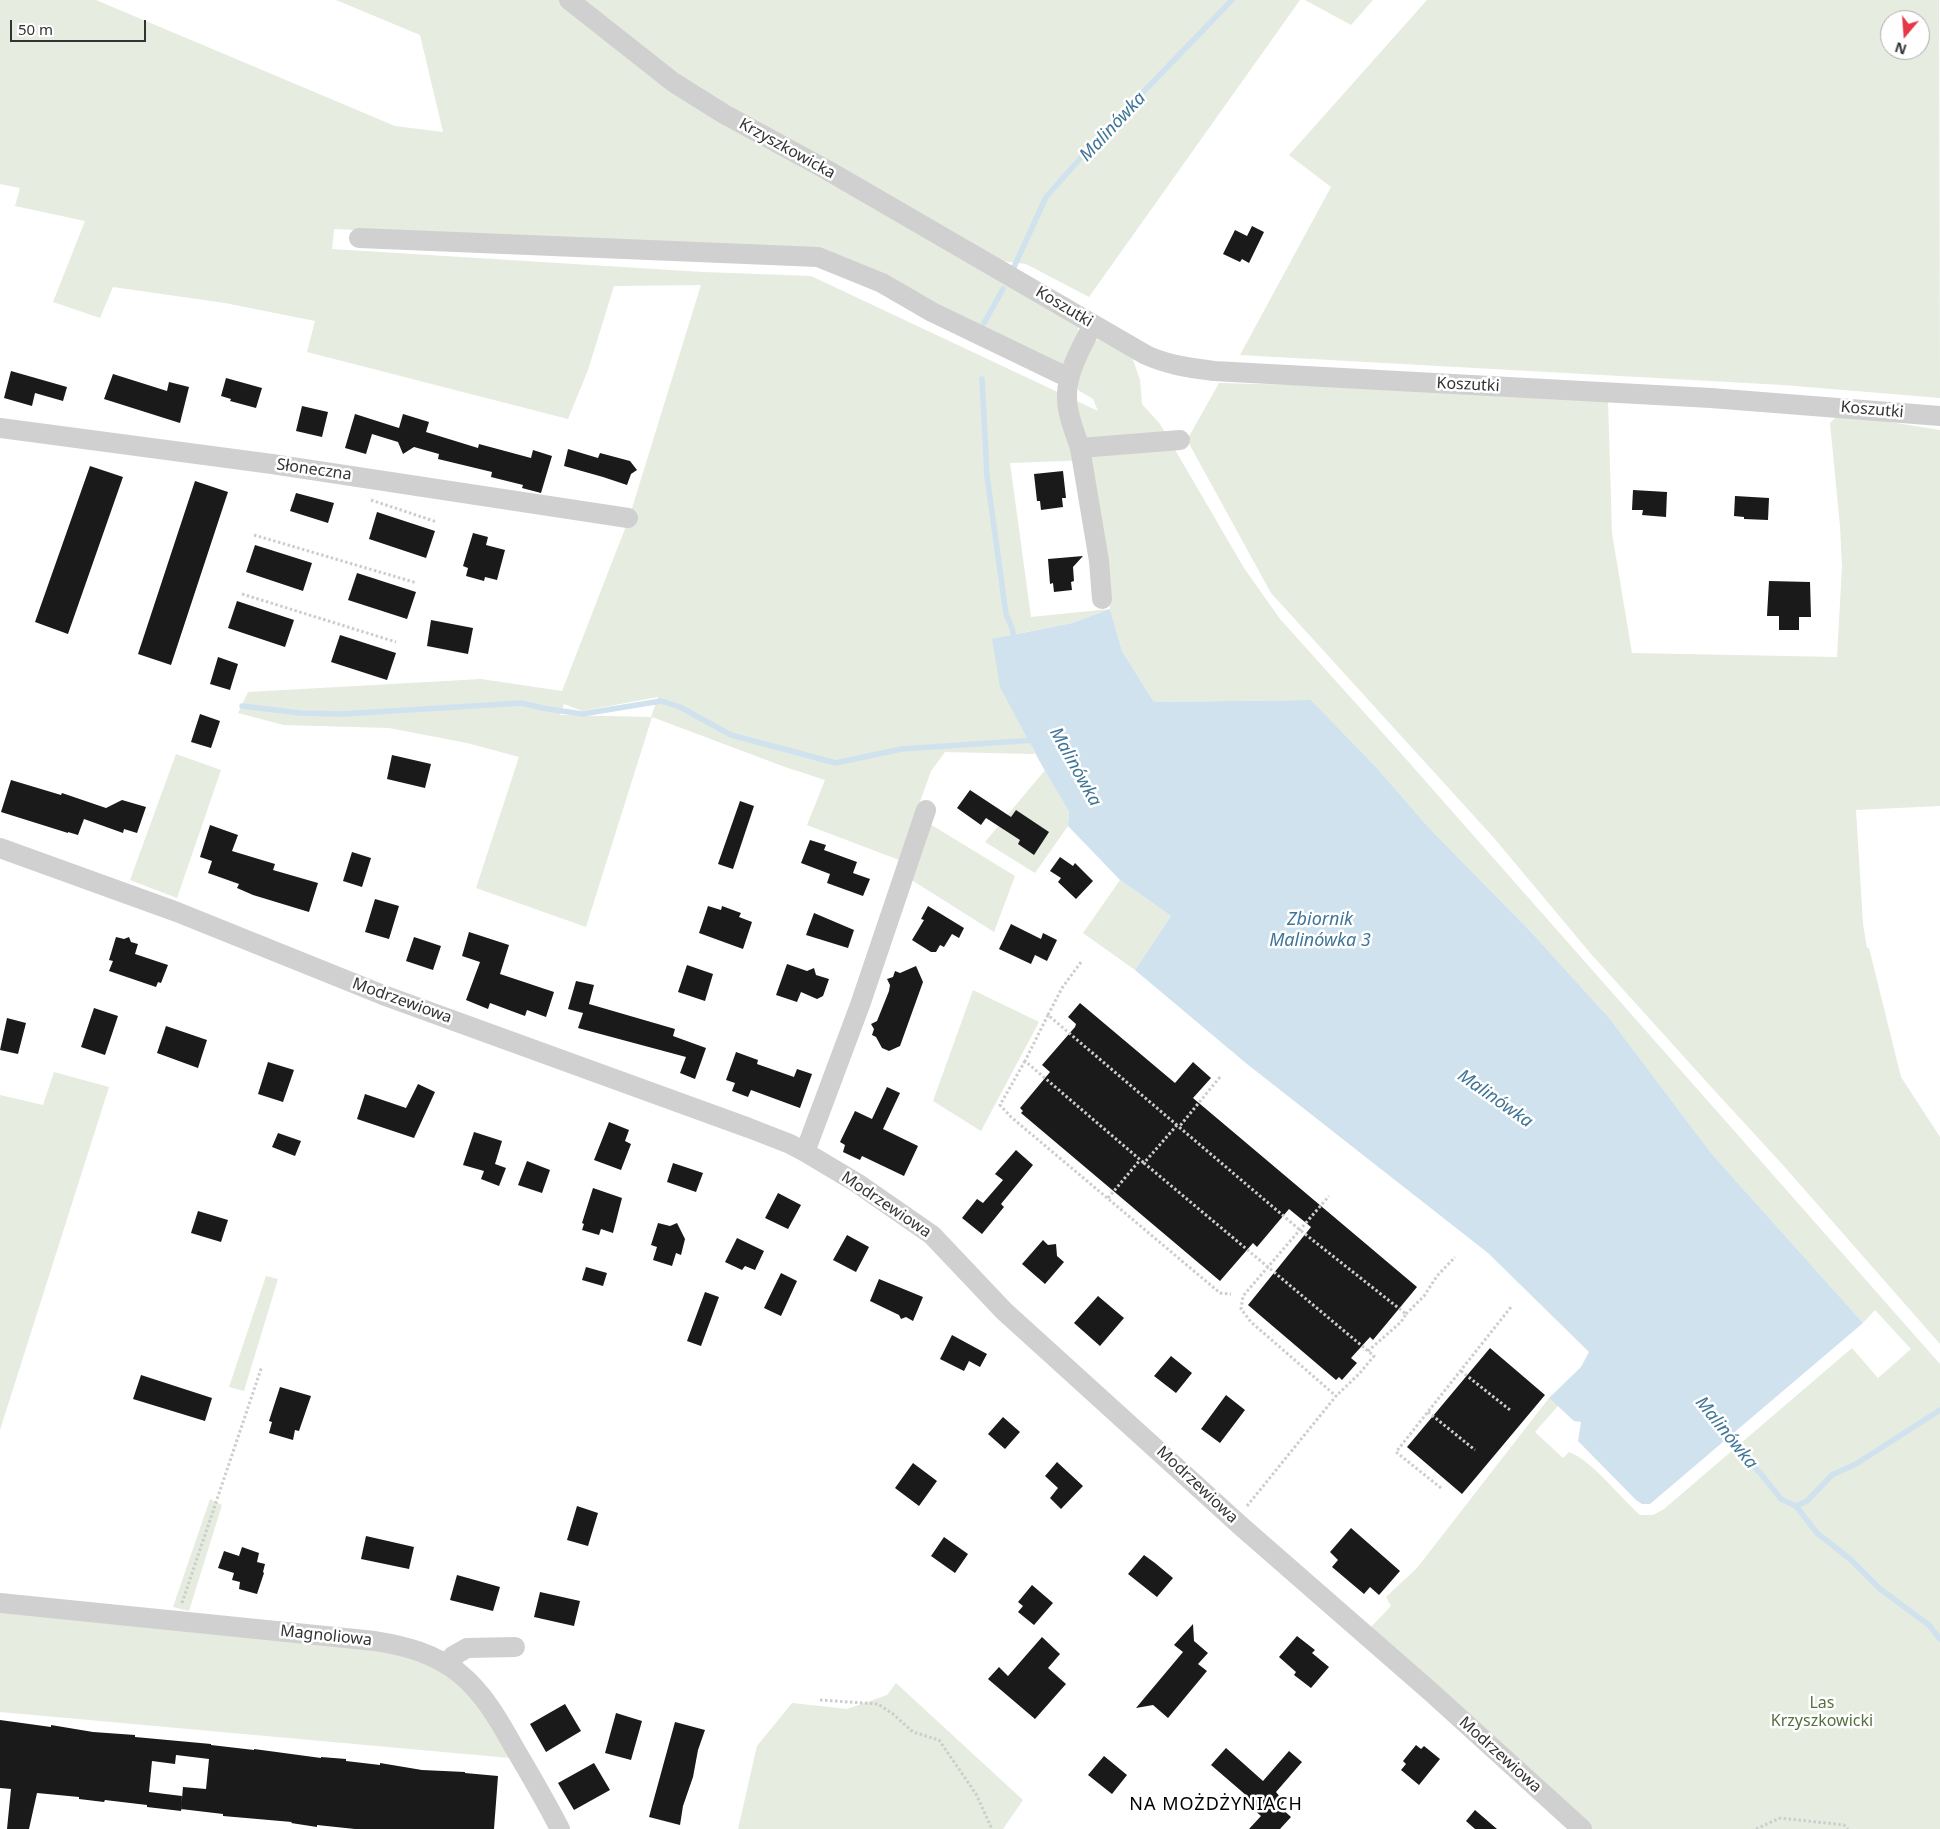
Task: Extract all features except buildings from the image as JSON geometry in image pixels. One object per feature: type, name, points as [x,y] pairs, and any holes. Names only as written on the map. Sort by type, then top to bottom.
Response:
[{"type":"street","name":"Krzyszkowicka","points":[[569,0],[673,82],[724,114],[827,170],[1018,280]]},
{"type":"street","points":[[359,238],[818,257],[882,283],[1068,388]]},
{"type":"street","name":"Koszutki","points":[[1018,280],[1146,355],[1178,366],[1214,371],[1714,398],[1940,416]]},
{"type":"street","points":[[1093,324],[1076,360],[1068,388],[1099,561],[1102,599]]},
{"type":"street","name":"Słoneczna","points":[[0,428],[272,464],[628,518]]},
{"type":"street","points":[[1080,448],[1180,440]]},
{"type":"street","points":[[805,1152],[860,1005],[926,810]]},
{"type":"street","name":"Modrzewiowa","points":[[0,848],[177,912],[383,995],[706,1111],[790,1144],[857,1183],[932,1235],[1004,1311],[1582,1829]]},
{"type":"street","name":"Magnoliowa","points":[[0,1602],[375,1641],[405,1646],[447,1665],[460,1674],[482,1697],[497,1717],[560,1829]]},
{"type":"street","points":[[447,1665],[453,1656],[467,1648],[515,1647]]},
{"type":"path","points":[[367,498],[437,522]]},
{"type":"path","points":[[254,535],[417,583]]},
{"type":"path","points":[[242,594],[396,642]]},
{"type":"path","points":[[1081,962],[1069,976],[1000,1105],[1011,1117],[1220,1293],[1231,1294]]},
{"type":"path","points":[[1048,1015],[1300,1230],[1406,1314]]},
{"type":"path","points":[[1025,1061],[1144,1164],[1374,1356],[1360,1374],[1336,1396],[1236,1520]]},
{"type":"path","points":[[1144,1164],[1220,1077]]},
{"type":"path","points":[[1108,1198],[1140,1160]]},
{"type":"path","points":[[1329,1196],[1243,1296],[1241,1310],[1251,1322],[1336,1396]]},
{"type":"path","points":[[1368,1351],[1401,1322],[1406,1314],[1424,1296],[1437,1276],[1455,1257]]},
{"type":"path","points":[[1441,1488],[1396,1452],[1511,1307]]},
{"type":"path","points":[[176,1620],[262,1366]]},
{"type":"path","points":[[1461,1371],[1510,1410]]},
{"type":"path","points":[[1428,1412],[1475,1450]]},
{"type":"path","points":[[820,1700],[878,1704],[893,1714],[913,1732],[938,1740],[976,1794],[992,1829]]},
{"type":"path","points":[[1756,1829],[1780,1818],[1844,1825],[1848,1829]]},
{"type":"green space","name":"Las Krzyszkowicki","points":[[0,0],[96,0],[395,126],[443,132],[420,35],[336,0],[559,0],[1079,323],[1077,337],[1061,371],[816,252],[334,229],[332,249],[703,272],[811,276],[1098,411],[1093,399],[1078,390],[1079,376],[1086,353],[1095,341],[1101,337],[1132,357],[1140,380],[1142,404],[1160,424],[1244,568],[1280,619],[1940,1364],[1940,1829],[1592,1829],[1507,1755],[1371,1627],[1391,1606],[1386,1597],[1417,1568],[1549,1398],[1558,1406],[1535,1432],[1563,1458],[1569,1452],[1586,1463],[1606,1480],[1640,1515],[1653,1515],[1664,1509],[1852,1348],[1878,1378],[1911,1349],[1875,1310],[1863,1323],[1711,1153],[1610,1019],[1532,933],[1430,829],[1376,767],[1311,700],[1154,702],[1122,651],[1110,609],[1072,623],[1006,636],[1023,727],[1035,754],[945,752],[931,771],[899,860],[807,825],[825,780],[652,717],[586,927],[476,888],[519,757],[467,743],[389,728],[284,725],[238,713],[248,692],[481,679],[562,691],[628,521],[701,285],[614,286],[588,370],[568,419],[307,352],[315,321],[225,303],[113,287],[100,318],[53,302],[85,221],[15,206],[20,188],[0,184]],"holes":[[[1090,460],[1110,609],[1031,617],[1010,463]],[[658,697],[651,717],[560,715],[564,704],[582,711]]]},
{"type":"green space","points":[[583,0],[1300,0],[1089,297],[1026,264],[1002,261],[691,86]]},
{"type":"green space","points":[[1305,0],[1373,0],[1351,25]]},
{"type":"green space","points":[[1427,0],[1939,0],[1940,398],[1783,385],[1240,355],[1331,187],[1289,155]]},
{"type":"green space","points":[[1219,383],[1338,386],[1608,400],[1612,533],[1632,653],[1837,657],[1842,567],[1830,423],[1840,414],[1940,430],[1940,806],[1856,810],[1863,924],[1867,948],[1869,948],[1901,1077],[1940,1137],[1940,1344],[1782,1164],[1591,954],[1494,838],[1271,593],[1187,440]]},
{"type":"green space","points":[[176,754],[221,770],[177,898],[130,880]]},
{"type":"green space","points":[[1045,770],[1069,812],[1068,826],[1035,873],[985,842]]},
{"type":"green space","points":[[930,824],[1015,876],[994,932],[910,879]]},
{"type":"green space","points":[[1120,880],[1171,916],[1135,970],[1083,933]]},
{"type":"green space","points":[[973,990],[1039,1022],[981,1131],[933,1101]]},
{"type":"green space","points":[[54,1072],[109,1087],[0,1430],[0,1095],[43,1105]]},
{"type":"green space","points":[[266,1276],[278,1279],[244,1391],[229,1387]]},
{"type":"green space","points":[[210,1499],[222,1505],[189,1611],[173,1607]]},
{"type":"green space","points":[[0,1611],[457,1652],[521,1759],[0,1712]]},
{"type":"green space","points":[[896,1683],[1023,1800],[1003,1829],[738,1829],[757,1746],[792,1703],[847,1709],[887,1695]]},
{"type":"water","name":"Zbiornik Malinówka 3","points":[[1110,609],[1122,651],[1154,702],[1311,700],[1376,767],[1430,829],[1532,933],[1610,1019],[1711,1153],[1863,1323],[1650,1504],[1642,1504],[1636,1500],[1578,1441],[1581,1422],[1574,1421],[1549,1398],[1581,1367],[1589,1352],[1488,1253],[1247,1064],[1135,970],[1171,916],[1120,880],[1068,826],[1069,812],[1000,687],[992,639],[1072,623]]},
{"type":"waterway","name":"Malinówka","points":[[1014,267],[1046,197],[1095,142],[1232,0]]},
{"type":"waterway","name":"Malinówka","points":[[984,323],[1003,289]]},
{"type":"waterway","name":"Malinówka","points":[[982,379],[987,476],[1006,614],[1015,642]]},
{"type":"waterway","points":[[242,706],[300,713],[342,714],[522,703],[582,714],[661,701],[680,707],[731,735],[836,763],[901,749],[1036,740]]},
{"type":"waterway","points":[[1796,1506],[1807,1501],[1832,1475],[1856,1464],[1940,1410]]},
{"type":"waterway","name":"Malinówka","points":[[1725,1431],[1740,1452],[1781,1499],[1796,1506],[1817,1533],[1850,1559],[1880,1589],[1929,1625],[1940,1639]]},
{"type":"district","name":"NA MOŻDŻYNIACH","points":[[1216,1805]]}]
